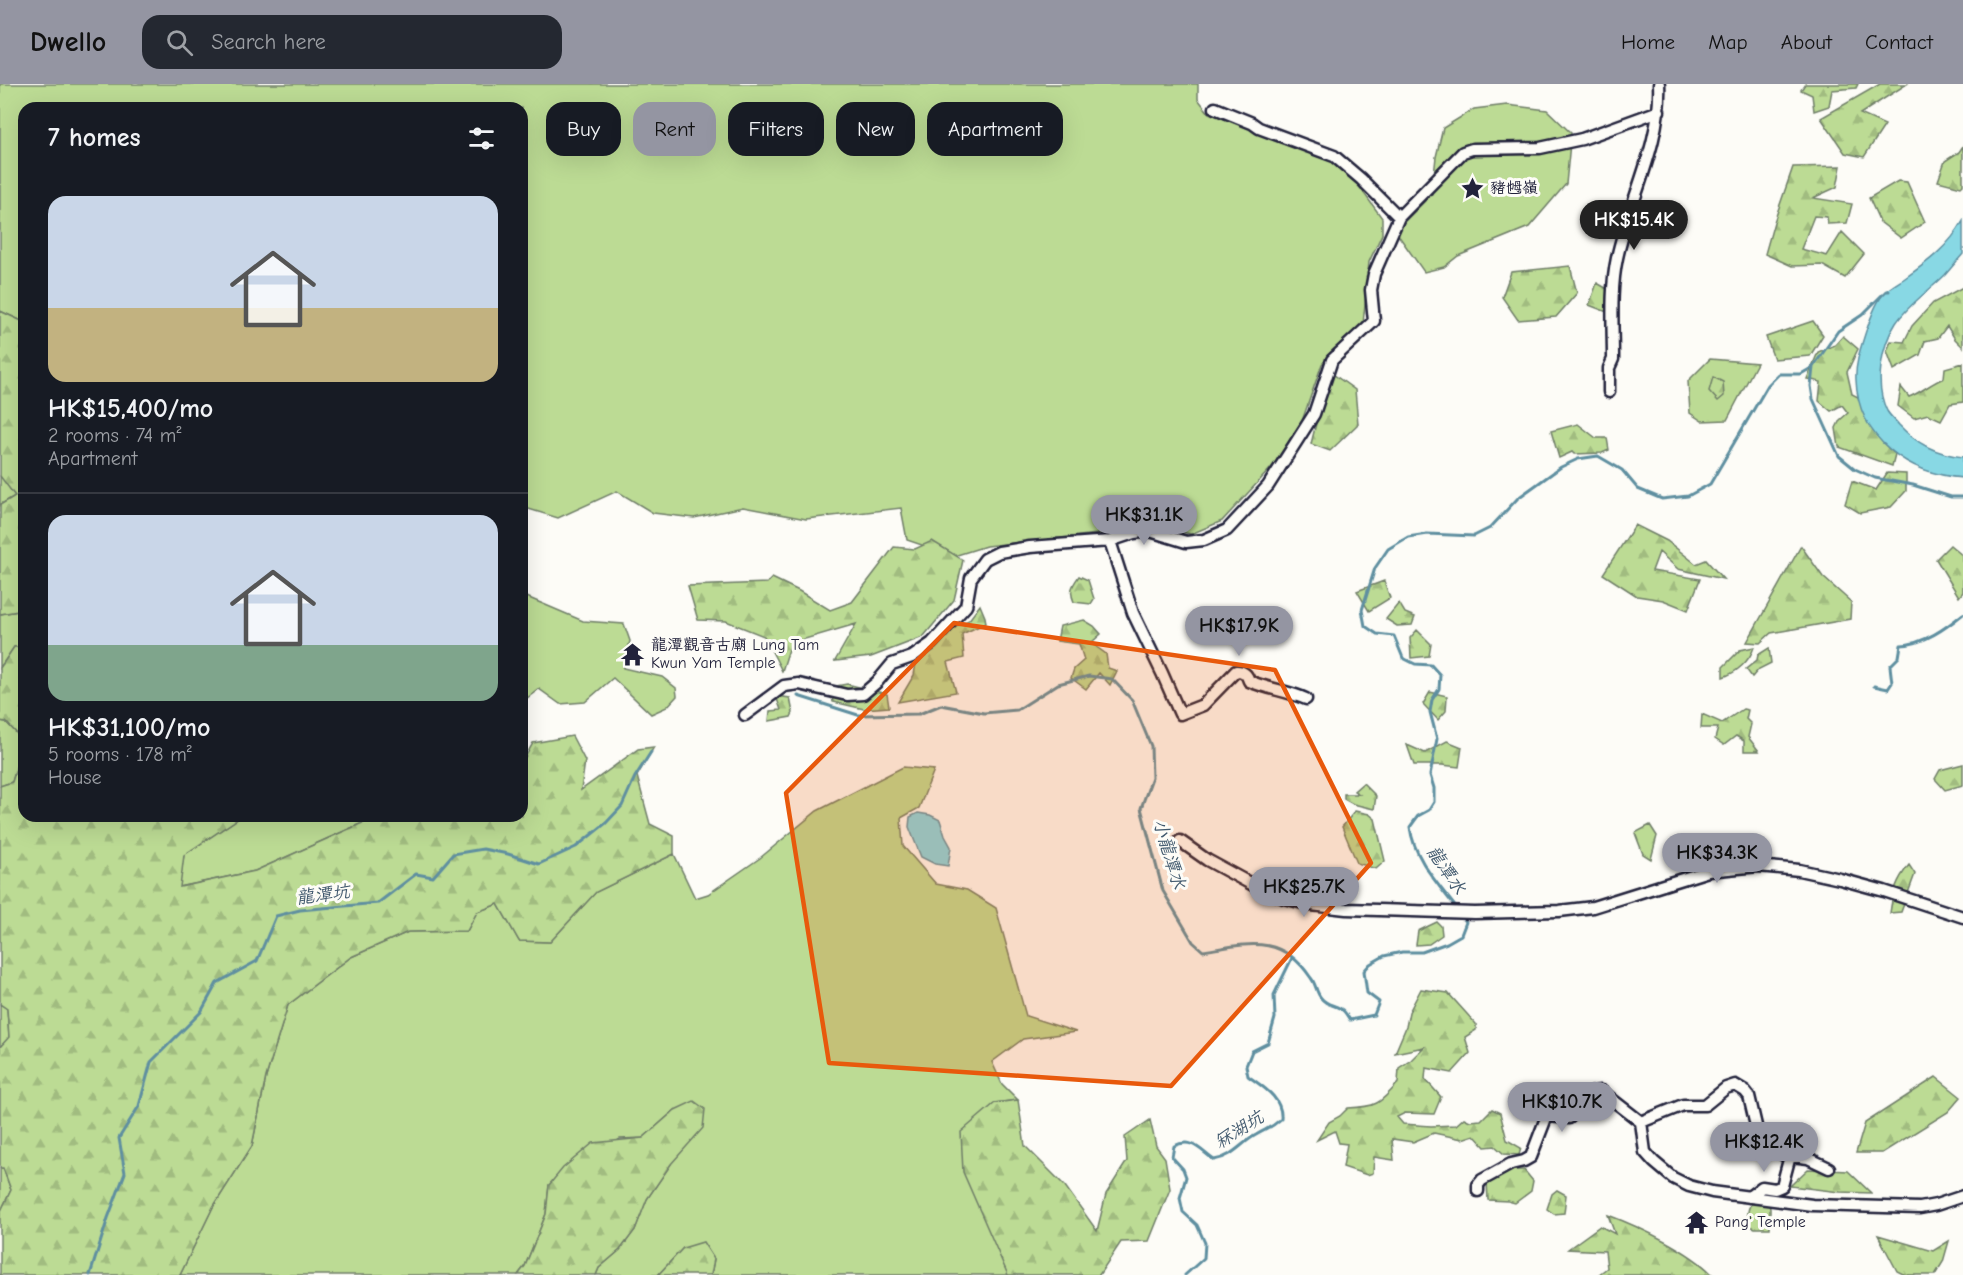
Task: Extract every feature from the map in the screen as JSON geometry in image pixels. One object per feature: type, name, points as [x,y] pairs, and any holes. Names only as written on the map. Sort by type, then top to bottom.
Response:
[{"type":"street","points":[[1609,392],[1609,368],[1613,359],[1613,291],[1616,260],[1653,137],[1659,111],[1659,84]]},
{"type":"street","points":[[1215,108],[1252,123],[1258,128],[1334,156],[1399,217]]},
{"type":"street","points":[[745,715],[784,686],[799,684],[847,695],[863,694],[892,664],[912,657],[932,643],[966,606],[971,578],[985,559],[999,552],[1030,547],[1110,541],[1134,532],[1150,531],[1186,542],[1204,540],[1227,530],[1268,486],[1314,414],[1332,360],[1374,321],[1371,290],[1374,274],[1399,217],[1463,152],[1472,149],[1540,148],[1582,139],[1659,111]]},
{"type":"street","points":[[1110,541],[1133,613],[1180,714],[1203,705],[1236,671],[1247,675],[1250,681],[1262,687],[1286,691],[1306,699]]},
{"type":"street","points":[[1180,841],[1207,861],[1284,898],[1311,905],[1346,909],[1525,913],[1593,908],[1708,871],[1758,866],[1799,870],[1851,882],[1963,917]]},
{"type":"street","points":[[1641,1122],[1683,1106],[1705,1106],[1726,1088],[1735,1085],[1749,1096],[1757,1130],[1764,1139],[1784,1155],[1808,1158],[1829,1167]]},
{"type":"street","points":[[1478,1191],[1478,1185],[1484,1179],[1511,1164],[1531,1157],[1546,1118],[1549,1116],[1569,1118],[1586,1095],[1592,1091],[1601,1091],[1641,1122],[1645,1152],[1654,1162],[1673,1178],[1703,1190],[1821,1205],[1920,1208],[1963,1196]]},
{"type":"street","points":[[1749,1197],[1762,1188],[1775,1189],[1782,1186],[1790,1156]]},
{"type":"highlighted area","points":[[954,623],[1275,670],[1371,863],[1171,1086],[829,1063],[786,793]]},
{"type":"green space","points":[[0,84],[1198,84],[1198,99],[1209,113],[1330,158],[1358,185],[1382,218],[1382,234],[1369,262],[1363,324],[1322,364],[1302,421],[1272,467],[1222,521],[1191,534],[1146,524],[1107,533],[986,546],[954,556],[907,540],[901,508],[806,519],[743,507],[694,518],[653,513],[617,491],[558,518],[528,509],[528,102],[18,102],[18,319],[0,311]]},
{"type":"green space","points":[[1805,84],[1858,84],[1856,88],[1832,90],[1829,106],[1814,111],[1812,95],[1801,90]]},
{"type":"green space","points":[[1880,84],[1907,84],[1860,114],[1885,125],[1864,157],[1845,153],[1821,118]]},
{"type":"green space","points":[[1507,105],[1547,110],[1571,133],[1566,184],[1529,227],[1458,256],[1444,267],[1424,272],[1396,232],[1432,194],[1436,157],[1443,128],[1474,109]]},
{"type":"green space","points":[[1963,146],[1963,185],[1961,187],[1938,181],[1945,161],[1959,152]]},
{"type":"green space","points":[[1841,166],[1837,187],[1813,198],[1852,204],[1847,223],[1828,224],[1827,217],[1814,216],[1801,249],[1827,256],[1842,232],[1864,254],[1845,278],[1822,265],[1792,266],[1765,254],[1793,167]]},
{"type":"green space","points":[[1898,181],[1907,182],[1925,222],[1901,238],[1880,222],[1869,198]]},
{"type":"green space","points":[[1570,266],[1577,293],[1556,317],[1518,320],[1502,297],[1511,272]]},
{"type":"green space","points":[[1597,283],[1611,291],[1607,312],[1589,305]]},
{"type":"green space","points":[[1963,287],[1963,347],[1947,326],[1938,338],[1925,341],[1920,355],[1894,370],[1887,351],[1891,341],[1904,342],[1912,326],[1933,303]]},
{"type":"green space","points":[[0,311],[18,319],[18,611],[0,614],[0,505],[15,496],[0,476]]},
{"type":"green space","points":[[1813,321],[1823,335],[1810,356],[1774,359],[1766,337]]},
{"type":"green space","points":[[1843,336],[1858,349],[1847,372],[1852,394],[1858,397],[1877,435],[1895,454],[1892,466],[1839,447],[1836,428],[1840,420],[1848,413],[1842,405],[1831,411],[1819,401],[1821,382],[1807,379],[1818,352],[1835,345]]},
{"type":"green space","points":[[1710,359],[1757,363],[1727,420],[1702,421],[1690,413],[1688,381]]},
{"type":"green space","points":[[1963,363],[1963,402],[1950,404],[1941,420],[1928,414],[1914,418],[1898,406],[1901,387],[1909,397],[1944,378],[1945,368]]},
{"type":"green space","points":[[1330,372],[1355,390],[1358,424],[1330,451],[1311,444]]},
{"type":"green space","points":[[1713,377],[1723,382],[1724,396],[1718,401],[1709,391]]},
{"type":"green space","points":[[1578,424],[1596,438],[1607,438],[1609,450],[1602,453],[1574,454],[1572,452],[1559,458],[1551,431]]},
{"type":"green space","points":[[1887,473],[1906,474],[1906,491],[1891,507],[1860,513],[1845,504],[1852,481],[1876,490]]},
{"type":"green space","points":[[0,476],[15,496],[0,505]]},
{"type":"green space","points":[[1635,525],[1667,541],[1696,564],[1706,560],[1723,579],[1678,569],[1659,552],[1652,571],[1700,579],[1688,610],[1663,600],[1637,596],[1603,574]]},
{"type":"green space","points":[[932,541],[963,560],[954,600],[923,637],[871,657],[835,661],[856,624],[791,643],[782,671],[764,636],[726,621],[698,620],[688,586],[767,583],[772,578],[830,610],[852,602],[894,547],[915,549]]},
{"type":"green space","points":[[1950,545],[1963,556],[1963,592],[1959,597],[1936,559]]},
{"type":"green space","points":[[1801,546],[1823,577],[1851,602],[1850,619],[1771,633],[1760,643],[1747,642]]},
{"type":"green space","points":[[1079,576],[1088,580],[1094,599],[1091,604],[1074,602],[1072,588]]},
{"type":"green space","points":[[1384,581],[1390,598],[1369,611],[1357,591]]},
{"type":"green space","points":[[528,598],[583,621],[624,624],[630,641],[623,668],[662,677],[676,688],[677,696],[667,707],[651,714],[613,678],[585,702],[560,704],[539,689],[528,697]]},
{"type":"green space","points":[[1399,603],[1405,613],[1415,617],[1412,625],[1397,626],[1386,619]]},
{"type":"green space","points":[[980,605],[986,623],[962,634],[964,658],[948,662],[956,692],[898,702],[914,675],[919,645],[969,620]]},
{"type":"green space","points":[[18,611],[18,647],[14,647],[0,668],[0,614]]},
{"type":"green space","points":[[1084,620],[1101,634],[1091,643],[1106,654],[1108,668],[1117,671],[1110,685],[1099,673],[1086,689],[1071,678],[1074,669],[1084,660],[1079,644],[1057,641],[1060,626]]},
{"type":"green space","points":[[1417,630],[1431,644],[1429,656],[1411,658],[1410,638]]},
{"type":"green space","points":[[14,647],[18,647],[18,735],[6,722],[0,721],[0,668]]},
{"type":"green space","points":[[1754,647],[1742,666],[1723,677],[1723,667],[1740,650]]},
{"type":"green space","points":[[1769,648],[1771,663],[1759,669],[1752,677],[1746,669],[1757,660],[1758,655]]},
{"type":"green space","points":[[847,684],[887,694],[889,707],[864,709],[833,702],[830,687]]},
{"type":"green space","points":[[1430,692],[1447,696],[1446,711],[1438,720],[1423,704]]},
{"type":"green space","points":[[776,696],[790,698],[793,713],[791,717],[769,721],[770,711],[781,710]]},
{"type":"green space","points":[[1743,709],[1748,710],[1746,719],[1751,724],[1748,737],[1759,751],[1744,751],[1744,741],[1736,736],[1724,745],[1715,739],[1718,728],[1701,728],[1702,714],[1722,723]]},
{"type":"green space","points":[[0,721],[6,722],[18,735],[18,762],[12,782],[0,786]]},
{"type":"green space","points":[[572,736],[585,761],[581,790],[638,749],[654,747],[637,776],[650,824],[674,836],[674,854],[596,892],[550,942],[519,941],[498,904],[477,912],[467,931],[408,932],[351,957],[288,1005],[266,1077],[252,1146],[213,1207],[180,1275],[0,1275],[0,1213],[11,1190],[3,1168],[0,1168],[0,1047],[9,1037],[7,1009],[0,1004],[0,786],[12,782],[18,762],[18,822],[233,822],[184,855],[180,887],[255,871],[365,822],[528,822],[528,752],[533,743]]},
{"type":"green space","points":[[1447,741],[1462,747],[1459,767],[1414,765],[1407,745],[1425,753]]},
{"type":"green space","points":[[1963,764],[1963,785],[1945,790],[1935,779],[1940,770]]},
{"type":"green space","points":[[903,767],[934,770],[919,808],[901,818],[903,846],[936,884],[967,890],[996,908],[1026,1016],[1076,1032],[1023,1039],[992,1062],[1002,1084],[1018,1100],[994,1103],[1008,1275],[711,1275],[714,1259],[683,1248],[658,1275],[596,1275],[599,1268],[620,1250],[635,1230],[647,1199],[671,1164],[675,1110],[643,1138],[620,1139],[549,1185],[546,1214],[525,1266],[518,1275],[180,1275],[213,1207],[252,1146],[266,1077],[288,1005],[351,957],[408,932],[467,931],[477,912],[498,904],[519,941],[550,942],[596,892],[674,854],[695,898],[708,894],[760,858],[817,811]]},
{"type":"green space","points":[[1363,783],[1376,796],[1374,809],[1353,804],[1344,799],[1344,794],[1359,794],[1354,791]]},
{"type":"green space","points":[[1355,811],[1369,814],[1375,819],[1385,861],[1376,869],[1357,863],[1342,827]]},
{"type":"green space","points":[[233,822],[365,822],[255,871],[179,887],[184,855]]},
{"type":"green space","points":[[1650,825],[1657,836],[1651,859],[1643,854],[1635,833]]},
{"type":"green space","points":[[1909,865],[1915,874],[1901,912],[1890,913],[1896,887]]},
{"type":"green space","points":[[1437,922],[1441,926],[1442,935],[1429,944],[1416,945],[1418,931]]},
{"type":"green space","points":[[1421,989],[1448,993],[1476,1024],[1476,1030],[1465,1037],[1470,1053],[1452,1073],[1426,1068],[1425,1079],[1441,1097],[1434,1114],[1405,1113],[1397,1117],[1403,1124],[1456,1125],[1464,1118],[1470,1121],[1481,1120],[1492,1109],[1500,1113],[1507,1140],[1521,1148],[1519,1155],[1504,1154],[1495,1146],[1485,1147],[1474,1135],[1462,1139],[1434,1133],[1413,1142],[1392,1139],[1394,1160],[1374,1157],[1373,1173],[1367,1175],[1343,1167],[1347,1144],[1339,1143],[1335,1131],[1317,1140],[1329,1122],[1348,1108],[1365,1107],[1387,1096],[1398,1083],[1399,1068],[1424,1047],[1395,1053],[1406,1027],[1409,1012]]},
{"type":"green space","points":[[0,1004],[7,1008],[9,1038],[0,1047]]},
{"type":"green space","points":[[1936,1077],[1961,1097],[1948,1112],[1882,1153],[1856,1153],[1865,1123]]},
{"type":"green space","points":[[1018,1100],[1025,1146],[1065,1186],[1097,1231],[1106,1194],[1127,1161],[1125,1137],[1150,1120],[1156,1146],[1165,1158],[1170,1189],[1149,1241],[1121,1242],[1099,1275],[1008,1275],[963,1172],[961,1132],[995,1103]]},
{"type":"green space","points":[[694,1101],[705,1109],[703,1128],[671,1164],[647,1199],[635,1230],[620,1250],[599,1268],[596,1275],[518,1275],[525,1266],[546,1214],[549,1185],[563,1168],[593,1143],[643,1138],[675,1110]]},
{"type":"green space","points":[[0,1168],[3,1168],[11,1190],[0,1213]]},
{"type":"green space","points":[[1808,1169],[1848,1171],[1871,1193],[1790,1186]]},
{"type":"green space","points":[[1512,1170],[1524,1170],[1533,1181],[1531,1191],[1515,1203],[1488,1200],[1487,1182]]},
{"type":"green space","points":[[1557,1190],[1566,1195],[1564,1213],[1554,1214],[1547,1209],[1552,1194]]},
{"type":"green space","points":[[1768,1192],[1770,1228],[1755,1228],[1748,1225],[1750,1205]]},
{"type":"green space","points":[[1608,1215],[1635,1226],[1678,1249],[1713,1275],[1598,1275],[1607,1268],[1605,1251],[1568,1249],[1600,1226],[1615,1234]]},
{"type":"green space","points":[[1878,1235],[1933,1251],[1949,1241],[1943,1262],[1935,1275],[1905,1275],[1897,1271]]},
{"type":"green space","points":[[703,1242],[714,1259],[711,1275],[658,1275],[683,1248]]},
{"type":"water","points":[[1963,221],[1963,254],[1896,323],[1886,343],[1880,378],[1883,401],[1890,415],[1920,443],[1936,451],[1963,457],[1963,478],[1924,469],[1890,450],[1876,436],[1866,420],[1859,401],[1856,374],[1866,331],[1882,295],[1937,253]]},
{"type":"water","points":[[918,813],[940,820],[951,847],[948,866],[935,864],[921,857],[909,827],[910,817]]},
{"type":"waterway","name":"龍潭水","points":[[1457,909],[1435,881],[1416,850],[1410,827],[1418,816],[1429,810],[1434,802],[1434,788],[1430,775],[1437,739],[1430,712],[1432,700],[1439,689],[1440,675],[1431,665],[1415,664],[1403,658],[1394,636],[1377,634],[1365,626],[1362,610],[1375,568],[1388,549],[1408,537],[1427,534],[1474,536],[1490,528],[1518,498],[1561,467],[1578,459],[1598,456],[1622,470],[1638,489],[1662,499],[1688,496],[1710,484],[1768,385],[1779,374],[1801,374],[1813,367],[1838,331],[1862,315],[1886,291],[1889,291]]},
{"type":"waterway","points":[[1813,367],[1811,386],[1813,399],[1839,456],[1855,469],[1875,478],[1913,485],[1951,497],[1963,497]]},
{"type":"waterway","points":[[1874,686],[1888,689],[1892,683],[1890,666],[1899,657],[1901,645],[1918,642],[1942,630],[1963,614]]},
{"type":"waterway","name":"小龍潭水","points":[[798,696],[858,715],[919,714],[941,705],[984,713],[1017,710],[1058,684],[1089,676],[1112,679],[1132,700],[1151,746],[1152,778],[1141,808],[1163,891],[1193,942],[1203,951],[1249,945],[1276,948],[1300,964],[1311,978],[1323,1001],[1338,1007],[1350,1020],[1374,1015],[1379,1002],[1367,993],[1364,971],[1370,964],[1384,956],[1402,952],[1422,952],[1447,943],[1461,935],[1466,922],[1463,917]]},
{"type":"waterway","name":"龍潭坑","points":[[90,1275],[125,1173],[119,1138],[139,1106],[151,1062],[201,1012],[217,983],[257,961],[276,916],[300,910],[378,903],[416,874],[433,877],[453,854],[483,849],[539,864],[576,847],[606,823],[622,806],[635,777],[651,752]]},
{"type":"waterway","name":"冧湖坑","points":[[1185,1275],[1204,1258],[1205,1243],[1197,1225],[1183,1212],[1180,1198],[1186,1177],[1183,1169],[1172,1157],[1174,1146],[1191,1144],[1214,1160],[1232,1153],[1281,1119],[1279,1105],[1266,1089],[1248,1076],[1246,1066],[1252,1051],[1268,1043],[1275,1018],[1274,995],[1292,958]]},
{"type":"place","name":"豬乸嶺","points":[[1472,188]]},
{"type":"place","name":"龍潭觀音古廟 Lung Tam Kwun Yam Temple","points":[[633,654]]},
{"type":"place","name":"Pang' Temple","points":[[1697,1222]]}]
